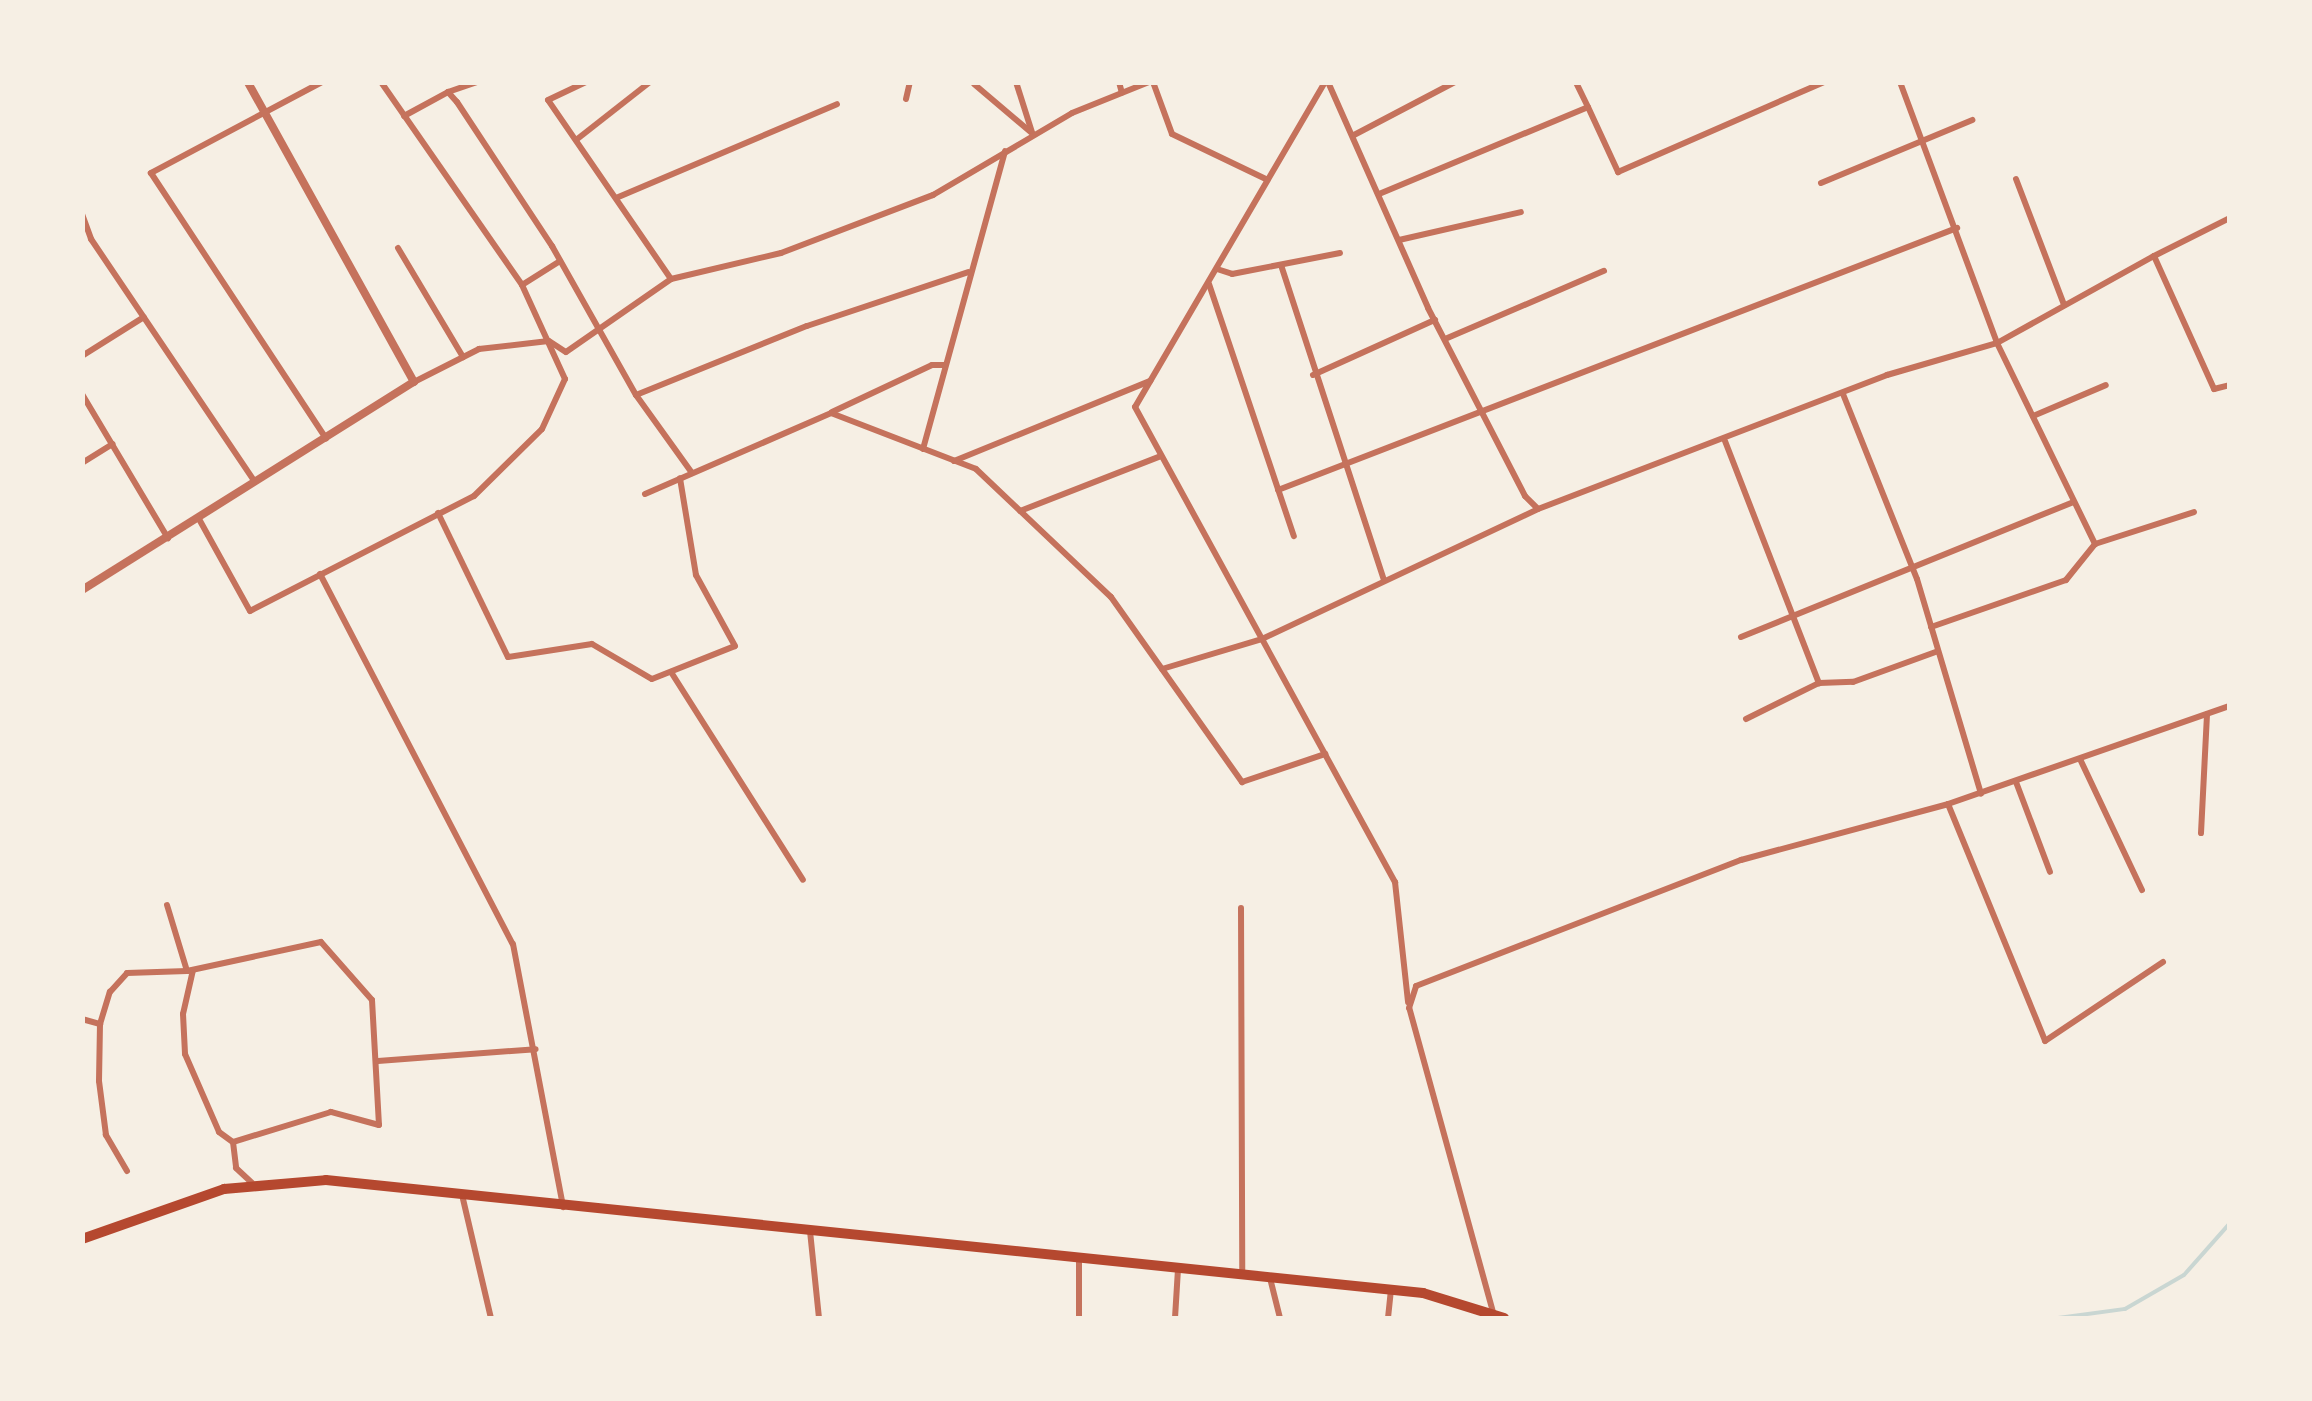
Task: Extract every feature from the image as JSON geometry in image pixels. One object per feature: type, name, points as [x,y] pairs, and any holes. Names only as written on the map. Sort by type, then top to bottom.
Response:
[{"type":"highway","points":[[82,1238],[224,1189],[326,1180],[463,1199],[1391,1290],[1498,1315]]},
{"type":"street","points":[[248,82],[414,382]]},
{"type":"street","points":[[322,82],[151,173],[326,438]]},
{"type":"street","points":[[199,519],[250,611],[474,496],[542,429],[565,379],[522,285],[380,82]]},
{"type":"street","points":[[404,116],[448,92],[477,82]]},
{"type":"street","points":[[586,82],[548,100],[671,279]]},
{"type":"street","points":[[576,140],[650,82]]},
{"type":"street","points":[[906,99],[910,82]]},
{"type":"street","points":[[1016,82],[1033,134]]},
{"type":"street","points":[[1119,82],[1122,93]]},
{"type":"street","points":[[82,590],[414,382],[463,357],[550,341],[566,352],[671,279],[782,253],[900,208],[1033,134],[1151,82],[1172,134],[1266,179]]},
{"type":"street","points":[[1326,82],[1135,407],[1395,882],[1409,1008],[1498,1315]]},
{"type":"street","points":[[1326,82],[1354,135],[1435,320],[1485,411],[1525,496],[1538,510]]},
{"type":"street","points":[[1354,135],[1455,82]]},
{"type":"street","points":[[1576,82],[1618,172],[1824,82]]},
{"type":"street","points":[[1900,82],[1925,140],[1997,342],[2095,544]]},
{"type":"street","points":[[974,84],[1033,134]]},
{"type":"street","points":[[448,92],[560,261],[636,395],[692,473]]},
{"type":"street","points":[[616,198],[838,104]]},
{"type":"street","points":[[1380,194],[1588,107]]},
{"type":"street","points":[[1820,183],[1972,120]]},
{"type":"street","points":[[923,448],[968,272],[990,216],[1005,151]]},
{"type":"street","points":[[2016,179],[2064,305]]},
{"type":"street","points":[[1399,240],[1521,212]]},
{"type":"street","points":[[82,214],[91,239],[256,483]]},
{"type":"street","points":[[1162,669],[1262,639],[1538,510],[1843,394],[1997,342],[2230,218]]},
{"type":"street","points":[[1278,490],[1343,469],[1957,228]]},
{"type":"street","points":[[398,248],[463,357]]},
{"type":"street","points":[[1217,268],[1232,274],[1340,253]]},
{"type":"street","points":[[2154,256],[2214,389],[2230,384]]},
{"type":"street","points":[[522,285],[560,261]]},
{"type":"street","points":[[1281,265],[1343,469],[1384,581]]},
{"type":"street","points":[[1445,339],[1604,271]]},
{"type":"street","points":[[636,395],[807,326],[968,272]]},
{"type":"street","points":[[1208,283],[1294,536]]},
{"type":"street","points":[[82,356],[144,317]]},
{"type":"street","points":[[1313,375],[1435,320]]},
{"type":"street","points":[[645,494],[932,365],[944,365]]},
{"type":"street","points":[[954,461],[1151,380]]},
{"type":"street","points":[[2033,416],[2106,385]]},
{"type":"street","points":[[82,394],[168,538]]},
{"type":"street","points":[[1843,394],[1912,567],[1981,794]]},
{"type":"street","points":[[831,412],[976,470],[1110,597],[1242,782],[1325,754]]},
{"type":"street","points":[[1725,441],[1819,683]]},
{"type":"street","points":[[82,462],[112,444]]},
{"type":"street","points":[[1020,511],[1161,456]]},
{"type":"street","points":[[438,513],[508,656],[592,644],[652,679],[735,646],[696,575],[680,478]]},
{"type":"street","points":[[1741,636],[2074,502]]},
{"type":"street","points":[[1931,627],[2066,580],[2095,544],[2194,512]]},
{"type":"street","points":[[320,574],[513,944],[536,1049],[563,1208]]},
{"type":"street","points":[[1746,718],[1819,683],[1854,682],[1938,650]]},
{"type":"street","points":[[671,672],[802,880]]},
{"type":"street","points":[[1409,1008],[1416,986],[1741,860],[1981,794],[2230,706]]},
{"type":"street","points":[[2201,833],[2208,714]]},
{"type":"street","points":[[2080,759],[2142,890]]},
{"type":"street","points":[[2016,782],[2050,872]]},
{"type":"street","points":[[1948,804],[2045,1041],[2163,962]]},
{"type":"street","points":[[167,905],[190,970],[183,1014],[184,1054],[220,1132],[233,1142],[236,1168],[256,1186]]},
{"type":"street","points":[[1241,908],[1242,1274]]},
{"type":"street","points":[[127,1171],[106,1135],[100,1024],[110,992],[127,973],[190,970],[322,942],[372,1000],[379,1125],[331,1112],[233,1142]]},
{"type":"street","points":[[82,1019],[100,1024]]},
{"type":"street","points":[[378,1062],[536,1049]]},
{"type":"street","points":[[463,1199],[491,1318]]},
{"type":"street","points":[[810,1231],[819,1318]]},
{"type":"street","points":[[1078,1257],[1078,1318]]},
{"type":"street","points":[[1175,1318],[1178,1268]]},
{"type":"street","points":[[1270,1277],[1280,1318]]},
{"type":"street","points":[[1388,1318],[1391,1290]]},
{"type":"waterway","points":[[2058,1318],[2125,1309],[2184,1275],[2230,1223]]}]
